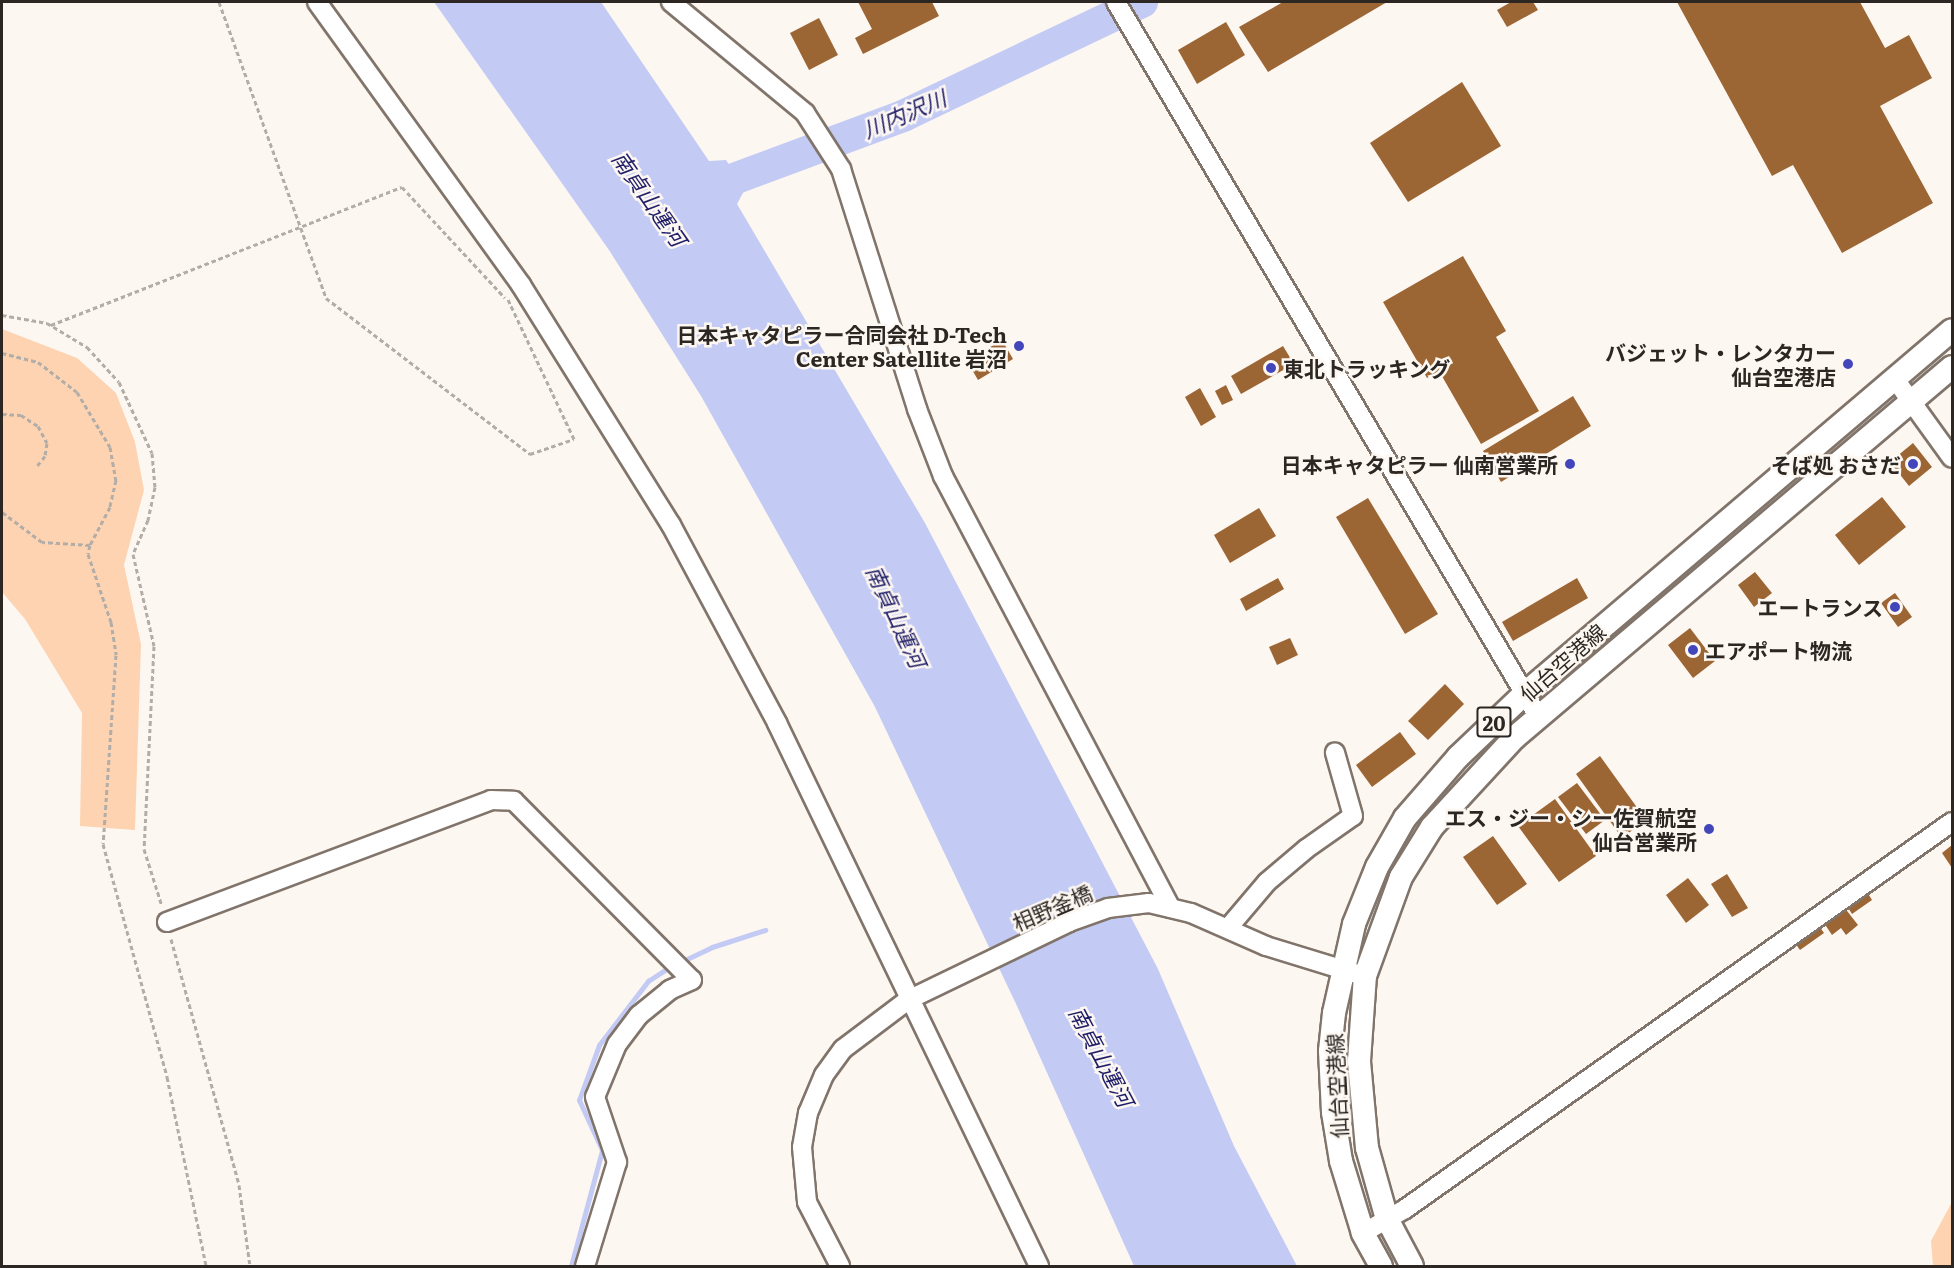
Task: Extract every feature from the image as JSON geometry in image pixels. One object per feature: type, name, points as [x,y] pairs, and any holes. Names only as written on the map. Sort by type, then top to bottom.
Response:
[{"type":"main road","name":"仙台空港線","points":[[1381,1266],[1363,1233],[1341,1161],[1333,1112],[1330,1051],[1342,969],[1354,924],[1377,867],[1405,818],[1452,764],[1523,695],[1953,330]]},
{"type":"main road","name":"仙台空港線","points":[[1412,1266],[1387,1219],[1367,1148],[1360,1101],[1359,1016],[1365,976],[1401,877],[1432,827],[1484,768],[1538,716],[1953,367]]},
{"type":"street","points":[[317,2],[521,285],[671,525],[777,723],[908,1000],[1039,1266]]},
{"type":"street","points":[[671,2],[805,113],[841,169],[917,410],[943,476],[1171,908]]},
{"type":"street","points":[[1116,2],[1523,695],[1538,716]]},
{"type":"street","points":[[1895,379],[1953,458]]},
{"type":"street","points":[[1228,928],[1267,882],[1306,849],[1353,816],[1335,753]]},
{"type":"street","points":[[167,922],[491,800],[514,801],[692,980],[670,990],[639,1015],[617,1044],[595,1097],[617,1162],[585,1266]]},
{"type":"street","points":[[1363,1233],[1387,1219],[1953,822]]},
{"type":"street","name":"相野釜橋","points":[[840,1266],[807,1202],[802,1147],[808,1113],[824,1075],[843,1049],[908,1000],[1069,922],[1108,908],[1149,903],[1171,908],[1228,928],[1266,945],[1365,976]]},
{"type":"path","points":[[51,325],[298,225],[402,187],[505,298],[574,439],[530,454],[326,298],[298,225],[219,2]]},
{"type":"path","points":[[505,298],[521,285]]},
{"type":"path","points":[[2,315],[51,325],[87,347],[119,382],[152,453],[156,487],[148,520],[133,554],[154,646],[144,849],[167,922],[239,1185],[250,1266]]},
{"type":"path","points":[[2,353],[38,362],[60,376],[94,415],[110,447],[116,480],[107,516],[90,545],[88,554],[111,622],[116,655],[103,844],[167,1077],[206,1266]]},
{"type":"path","points":[[2,414],[21,415],[38,426],[47,443],[45,456],[37,466]]},
{"type":"path","points":[[2,512],[42,542],[90,545]]},
{"type":"shaded area","points":[[2,329],[77,358],[116,393],[135,442],[144,490],[124,565],[141,644],[135,830],[80,826],[82,713],[25,619],[2,592]]},
{"type":"shaded area","points":[[1952,1202],[1952,1266],[1933,1266],[1931,1241]]},
{"type":"water","name":"南貞山運河","points":[[434,2],[601,2],[709,161],[726,160],[745,189],[737,204],[925,523],[1158,969],[1234,1146],[1297,1266],[1134,1266],[1017,1006],[875,707],[701,396],[609,250]]},
{"type":"building","points":[[858,2],[932,2],[939,16],[863,54],[855,38],[872,29]]},
{"type":"building","points":[[1283,2],[1387,2],[1268,72],[1239,27]]},
{"type":"building","points":[[1511,2],[1533,2],[1538,10],[1507,27],[1497,10]]},
{"type":"building","points":[[1677,2],[1860,2],[1885,48],[1909,35],[1932,78],[1880,106],[1933,203],[1842,253],[1793,165],[1772,176]]},
{"type":"building","points":[[819,18],[838,55],[809,70],[790,33]]},
{"type":"building","points":[[1226,22],[1245,55],[1197,84],[1178,50]]},
{"type":"building","points":[[1462,82],[1501,146],[1408,202],[1370,143]]},
{"type":"building","points":[[1463,256],[1506,331],[1496,337],[1539,411],[1481,444],[1439,371],[1427,378],[1383,302]]},
{"type":"building","points":[[1002,340],[1013,359],[978,380],[967,361]]},
{"type":"building","points":[[1283,346],[1294,364],[1241,394],[1231,376]]},
{"type":"building","points":[[1226,385],[1233,400],[1222,405],[1215,391]]},
{"type":"building","points":[[1200,388],[1216,417],[1201,426],[1185,397]]},
{"type":"building","points":[[1573,396],[1591,426],[1501,482],[1483,451]]},
{"type":"building","points":[[1913,443],[1932,467],[1909,486],[1890,462]]},
{"type":"building","points":[[1882,497],[1906,527],[1859,565],[1835,535]]},
{"type":"building","points":[[1368,498],[1438,614],[1405,634],[1336,517]]},
{"type":"building","points":[[1259,508],[1276,536],[1230,563],[1214,535]]},
{"type":"building","points":[[1755,572],[1772,593],[1754,607],[1738,585]]},
{"type":"building","points":[[1278,578],[1284,589],[1246,611],[1240,599]]},
{"type":"building","points":[[1577,578],[1588,598],[1513,641],[1502,622]]},
{"type":"building","points":[[1895,593],[1912,617],[1898,627],[1881,603]]},
{"type":"building","points":[[1690,628],[1715,661],[1693,678],[1668,645]]},
{"type":"building","points":[[1290,638],[1298,655],[1277,665],[1269,647]]},
{"type":"building","points":[[1445,684],[1464,704],[1428,740],[1408,721]]},
{"type":"building","points":[[1400,732],[1416,754],[1372,787],[1356,765]]},
{"type":"building","points":[[1600,756],[1646,820],[1622,838],[1576,774]]},
{"type":"building","points":[[1577,783],[1605,820],[1586,834],[1558,797]]},
{"type":"building","points":[[1555,799],[1596,856],[1559,882],[1518,826]]},
{"type":"building","points":[[1493,836],[1527,884],[1497,905],[1463,857]]},
{"type":"building","points":[[1952,845],[1952,868],[1942,853]]},
{"type":"building","points":[[1727,874],[1748,908],[1732,917],[1711,884]]},
{"type":"building","points":[[1688,878],[1709,905],[1686,923],[1666,895]]},
{"type":"building","points":[[1867,892],[1872,900],[1852,914],[1847,906]]},
{"type":"building","points":[[1844,907],[1858,925],[1846,935],[1841,928],[1832,935],[1824,923]]},
{"type":"building","points":[[1819,926],[1824,933],[1800,950],[1795,943]]},
{"type":"waterway","name":"川内沢川","points":[[696,193],[903,116],[1142,2]]},
{"type":"waterway","points":[[571,1266],[602,1150],[579,1100],[599,1045],[648,981],[668,968],[712,947],[765,930]]},
{"type":"place","name":"日本キャタピラー合同会社 D-Tech Center Satellite 岩沼","points":[[1019,346]]},
{"type":"place","name":"バジェット・レンタカー 仙台空港店","points":[[1848,364]]},
{"type":"place","name":"東北トラッキング","points":[[1271,368]]},
{"type":"place","name":"日本キャタピラー 仙南営業所","points":[[1570,464]]},
{"type":"place","name":"そば処 おさだ","points":[[1913,464]]},
{"type":"place","name":"エートランス","points":[[1895,607]]},
{"type":"place","name":"エアポート物流","points":[[1693,650]]},
{"type":"place","name":"エス・ジー・シー佐賀航空 仙台営業所","points":[[1709,829]]}]
